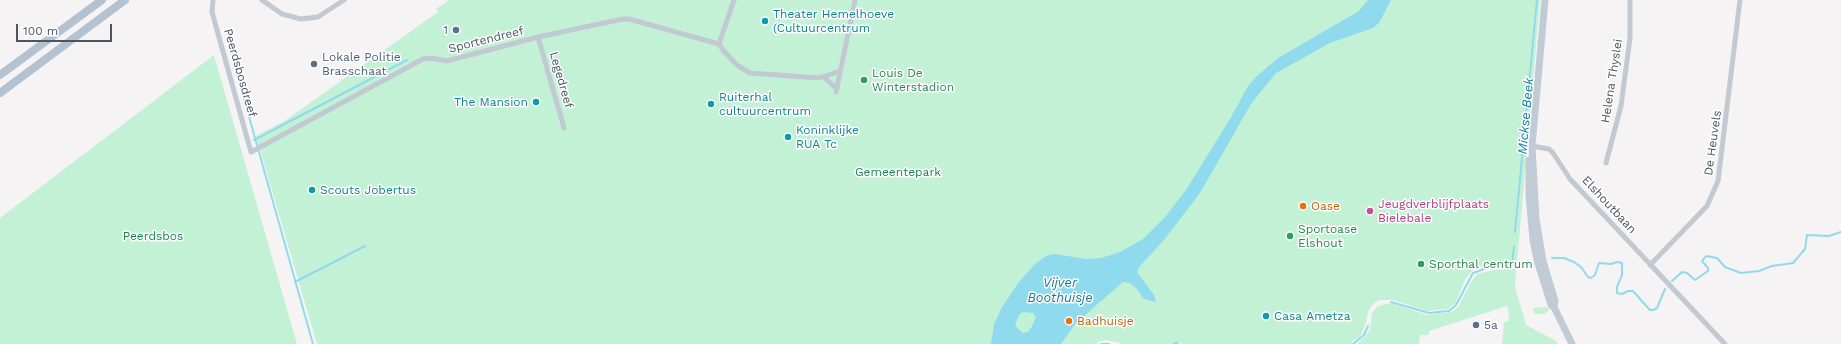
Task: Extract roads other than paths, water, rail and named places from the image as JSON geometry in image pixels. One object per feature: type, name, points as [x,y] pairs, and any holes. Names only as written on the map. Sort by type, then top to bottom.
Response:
[{"type":"main road","points":[[0,75],[102,0]]},
{"type":"main road","points":[[0,93],[126,0]]},
{"type":"main road","points":[[1545,0],[1528,177],[1533,240],[1542,280],[1551,305],[1554,307],[1572,344]]},
{"type":"street","name":"Peerdsbosdreef","points":[[213,0],[212,12],[253,151]]},
{"type":"street","points":[[262,0],[287,16],[306,19],[323,14],[344,0]]},
{"type":"street","points":[[734,0],[719,44],[722,50],[737,65],[750,73],[824,78],[840,71]]},
{"type":"street","points":[[824,78],[836,91],[855,0]]},
{"type":"street","name":"Helena Thyslei","points":[[1606,164],[1621,106],[1630,38],[1630,0]]},
{"type":"street","name":"De Heuvels","points":[[1650,265],[1707,206],[1718,181],[1740,0]]},
{"type":"street","name":"Sportendreef","points":[[253,151],[417,61],[432,58],[447,61],[538,37],[629,19],[719,44]]},
{"type":"street","name":"Legedreef","points":[[538,37],[564,128]]},
{"type":"street","name":"Elshoutbaan","points":[[1532,146],[1548,149],[1553,153],[1570,179],[1669,286],[1726,344]]},
{"type":"water","name":"Vijver Boothuisje","points":[[1368,0],[1391,0],[1379,23],[1373,28],[1330,43],[1276,73],[1251,104],[1200,193],[1164,240],[1139,267],[1137,272],[1154,295],[1156,302],[1144,299],[1136,288],[1130,283],[1123,282],[1076,323],[1061,344],[991,344],[994,324],[1002,307],[1019,282],[1035,264],[1046,256],[1054,254],[1087,259],[1101,258],[1120,252],[1143,239],[1165,217],[1186,190],[1230,119],[1248,86],[1256,77],[1278,58],[1359,11]],"holes":[[[1023,312],[1033,313],[1036,317],[1031,328],[1028,332],[1023,333],[1015,326],[1019,315]]]},
{"type":"waterway","name":"Mickse Beek","points":[[1515,232],[1537,0]]},
{"type":"waterway","points":[[254,140],[407,60]]},
{"type":"waterway","points":[[237,74],[313,344]]},
{"type":"waterway","points":[[1672,281],[1682,272],[1687,273],[1695,280],[1708,271],[1708,268],[1702,261],[1706,256],[1717,258],[1725,267],[1741,273],[1759,271],[1772,266],[1793,263],[1805,249],[1807,235],[1829,236],[1841,232]]},
{"type":"waterway","points":[[295,282],[365,246]]},
{"type":"waterway","name":"Mickse Beek","points":[[1512,265],[1514,246]]},
{"type":"waterway","points":[[1552,258],[1564,258],[1574,262],[1581,267],[1588,277],[1591,278],[1595,275],[1599,263],[1622,263],[1622,275],[1617,287],[1617,293],[1622,294],[1628,291],[1633,291],[1650,310],[1657,308],[1665,289]]},
{"type":"waterway","points":[[1391,302],[1429,313],[1449,311],[1456,305],[1473,273],[1492,266],[1516,265]]},
{"type":"waterway","points":[[1353,344],[1364,335],[1368,326]]},
{"type":"waterway","points":[[1173,344],[1177,342],[1178,344]]},
{"type":"waterway","points":[[1101,344],[1109,344]]},
{"type":"place","name":"Theater Hemelhoeve (Cultuurcentrum","points":[[765,21]]},
{"type":"place","name":"1","points":[[456,30]]},
{"type":"place","name":"Lokale Politie Brasschaat","points":[[314,64]]},
{"type":"place","name":"Louis De Winterstadion","points":[[864,80]]},
{"type":"place","name":"The Mansion","points":[[536,102]]},
{"type":"place","name":"Ruiterhal cultuurcentrum","points":[[711,104]]},
{"type":"place","name":"Koninklijke RUA Tc","points":[[788,137]]},
{"type":"place","name":"Scouts Jobertus","points":[[312,190]]},
{"type":"place","name":"Oase","points":[[1303,206]]},
{"type":"place","name":"Jeugdverblijfplaats Bielebale","points":[[1370,211]]},
{"type":"place","name":"Sportoase Elshout","points":[[1290,236]]},
{"type":"place","name":"Sporthal centrum","points":[[1421,264]]},
{"type":"place","name":"Casa Ametza","points":[[1266,316]]},
{"type":"place","name":"Badhuisje","points":[[1069,321]]},
{"type":"place","name":"5a","points":[[1476,325]]},
{"type":"park label","name":"Gemeentepark","points":[[898,172]]},
{"type":"park label","name":"Peerdsbos","points":[[153,236]]}]
